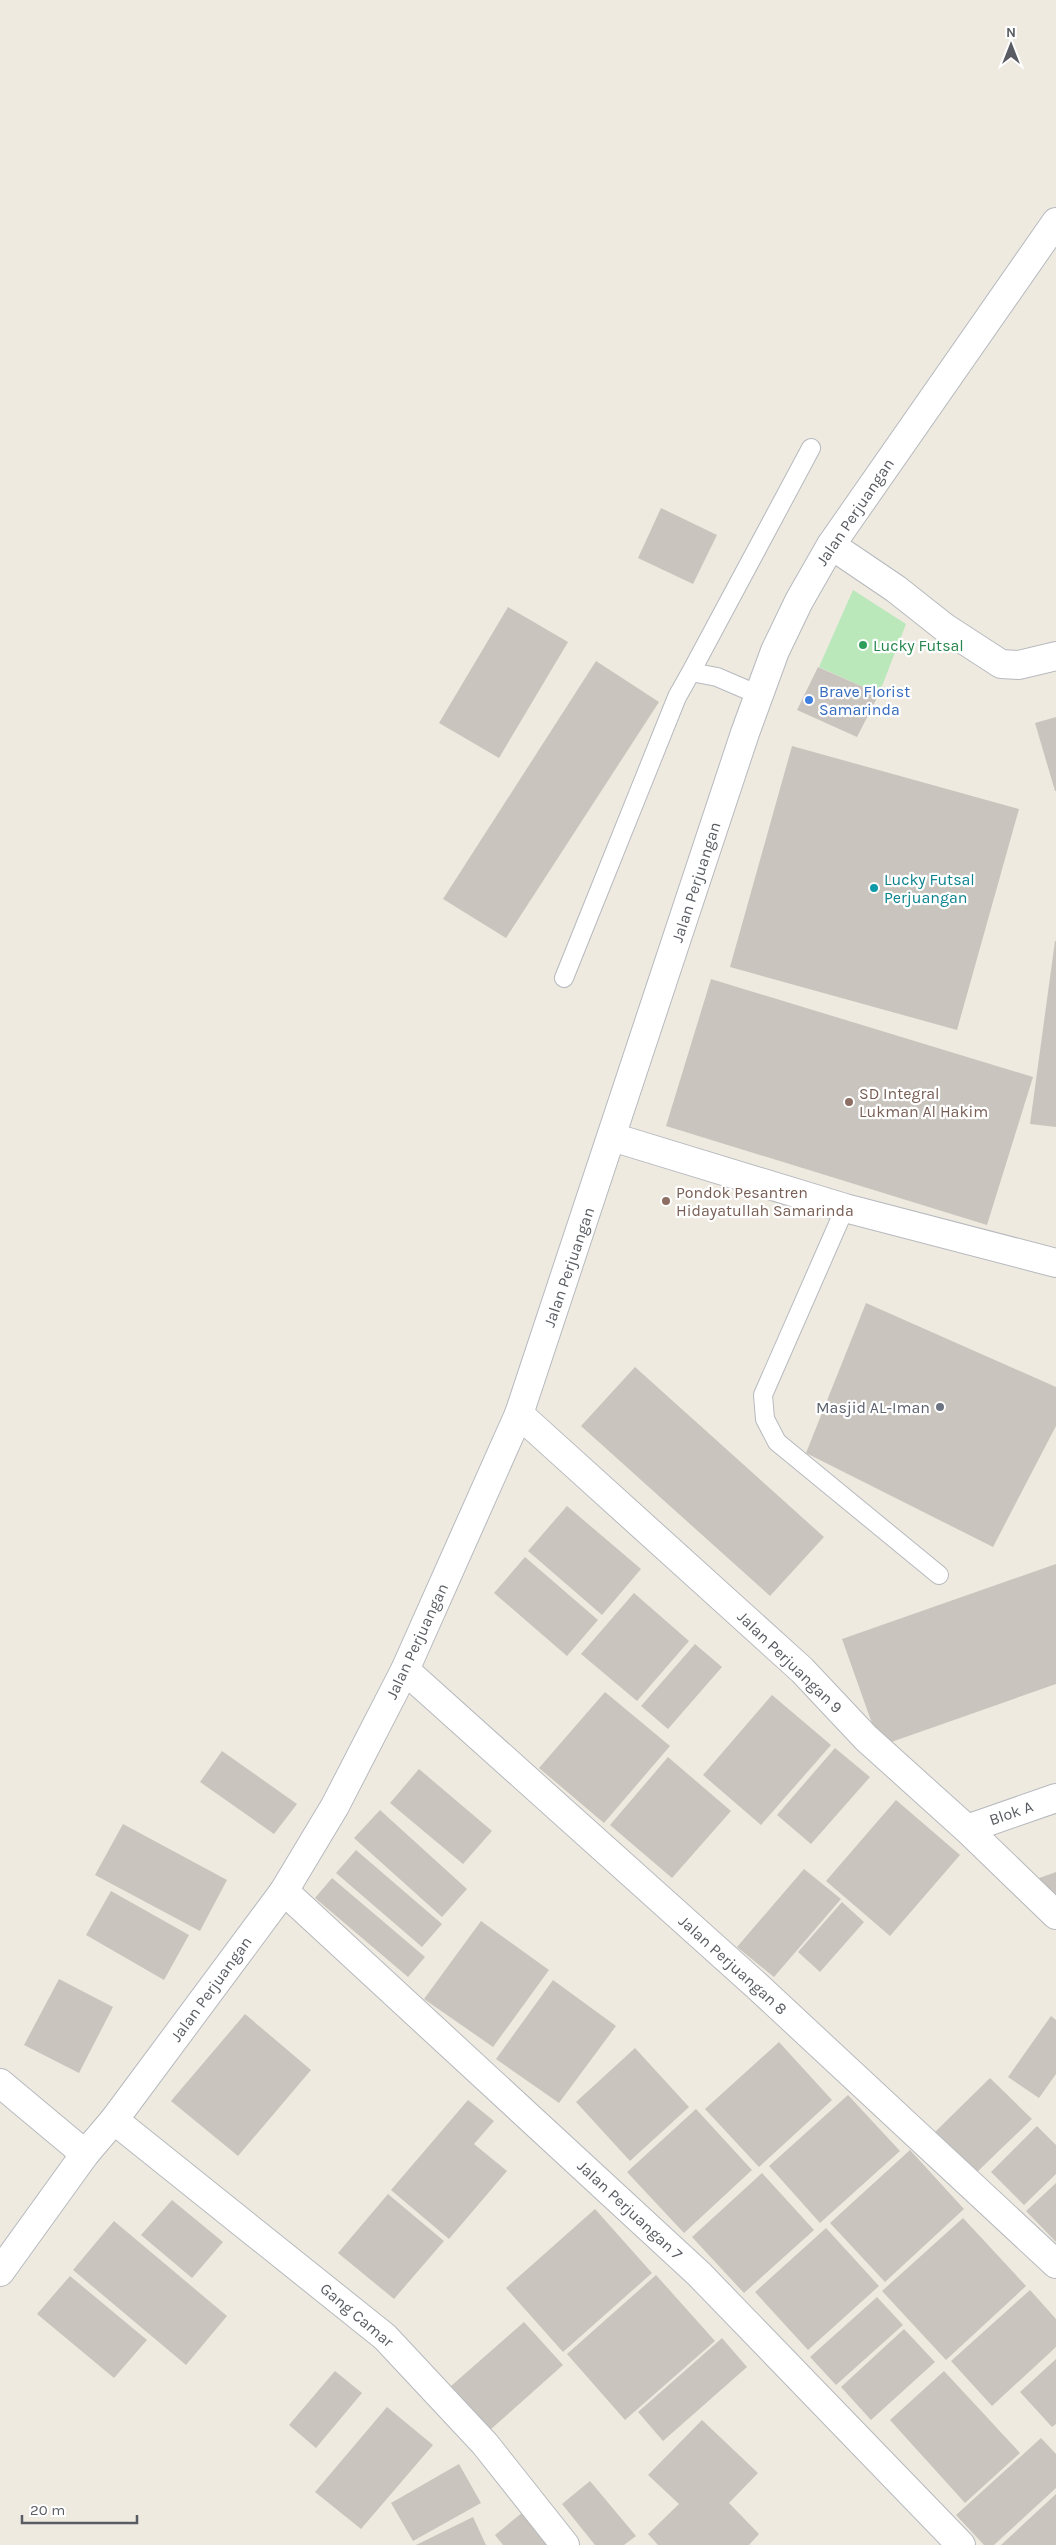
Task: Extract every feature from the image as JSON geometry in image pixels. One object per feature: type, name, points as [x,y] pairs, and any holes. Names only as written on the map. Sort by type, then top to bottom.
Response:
[{"type":"street","name":"Jalan Perjuangan","points":[[0,2272],[85,2154],[114,2120],[284,1890],[335,1806],[405,1670],[519,1414],[776,651],[799,601],[831,545],[1056,222]]},
{"type":"street","points":[[831,545],[896,589],[944,627],[1001,664],[1019,665],[1056,656]]},
{"type":"street","points":[[612,1137],[846,1208],[1056,1263]]},
{"type":"street","name":"Jalan Perjuangan 9","points":[[519,1414],[802,1670],[866,1738],[967,1829],[1056,1914]]},
{"type":"street","name":"Jalan Perjuangan 8","points":[[405,1670],[756,1985],[1056,2264]]},
{"type":"street","name":"Blok A","points":[[967,1829],[1056,1798]]},
{"type":"street","name":"Jalan Perjuangan 7","points":[[284,1890],[699,2274],[962,2545]]},
{"type":"street","points":[[0,2083],[85,2154]]},
{"type":"street","name":"Gang Camar","points":[[114,2120],[385,2337],[485,2444],[565,2545]]},
{"type":"lane","points":[[564,978],[677,697],[811,448]]},
{"type":"lane","points":[[691,672],[717,677],[760,695]]},
{"type":"lane","points":[[846,1208],[763,1395],[765,1419],[777,1442],[939,1575]]},
{"type":"green space","name":"Lucky Futsal","points":[[853,590],[906,624],[879,694],[819,667]]},
{"type":"building","points":[[661,508],[717,535],[693,584],[638,558]]},
{"type":"building","points":[[508,607],[568,642],[499,758],[439,723]]},
{"type":"building","points":[[596,661],[659,702],[506,938],[443,899]]},
{"type":"building","points":[[818,667],[879,694],[857,737],[797,710]]},
{"type":"building","points":[[1056,717],[1056,791],[1055,791],[1035,723]]},
{"type":"building","name":"Lucky Futsal Perjuangan","points":[[792,746],[1019,809],[957,1030],[730,967]]},
{"type":"building","points":[[1056,941],[1056,1127],[1030,1124]]},
{"type":"building","name":"SD Integral Lukman Al Hakim","points":[[711,979],[1033,1077],[987,1225],[666,1126]]},
{"type":"building","name":"Masjid AL-Iman","points":[[866,1303],[1056,1387],[1056,1426],[993,1547],[806,1453]]},
{"type":"building","points":[[635,1367],[824,1537],[770,1596],[581,1426]]},
{"type":"building","points":[[567,1506],[641,1569],[602,1615],[528,1551]]},
{"type":"building","points":[[525,1557],[598,1620],[567,1656],[494,1593]]},
{"type":"building","points":[[1056,1564],[1056,1684],[880,1746],[842,1639]]},
{"type":"building","points":[[634,1593],[689,1641],[637,1701],[581,1654]]},
{"type":"building","points":[[695,1644],[722,1667],[668,1729],[641,1706]]},
{"type":"building","points":[[605,1692],[670,1746],[604,1823],[539,1768]]},
{"type":"building","points":[[772,1695],[831,1745],[761,1825],[703,1775]]},
{"type":"building","points":[[835,1748],[870,1777],[811,1844],[777,1815]]},
{"type":"building","points":[[222,1751],[297,1804],[274,1834],[200,1782]]},
{"type":"building","points":[[668,1757],[731,1811],[672,1878],[610,1825]]},
{"type":"building","points":[[419,1769],[492,1831],[463,1864],[390,1803]]},
{"type":"building","points":[[896,1800],[960,1855],[890,1936],[826,1881]]},
{"type":"building","points":[[380,1810],[467,1889],[442,1917],[354,1838]]},
{"type":"building","points":[[123,1824],[227,1880],[200,1931],[95,1875]]},
{"type":"building","points":[[356,1850],[442,1924],[422,1947],[336,1873]]},
{"type":"building","points":[[804,1869],[841,1899],[774,1977],[737,1947]]},
{"type":"building","points":[[1056,1872],[1056,1908],[1028,1882]]},
{"type":"building","points":[[332,1878],[425,1957],[408,1977],[315,1898]]},
{"type":"building","points":[[111,1891],[189,1935],[164,1980],[86,1935]]},
{"type":"building","points":[[842,1902],[864,1922],[820,1972],[798,1952]]},
{"type":"building","points":[[481,1921],[549,1970],[493,2047],[424,1999]]},
{"type":"building","points":[[59,1979],[113,2007],[79,2073],[24,2045]]},
{"type":"building","points":[[553,1980],[616,2026],[559,2103],[496,2059]]},
{"type":"building","points":[[245,2014],[311,2070],[238,2156],[171,2101]]},
{"type":"building","points":[[1051,2016],[1056,2020],[1056,2074],[1039,2098],[1008,2077]]},
{"type":"building","points":[[779,2042],[832,2100],[759,2167],[705,2109]]},
{"type":"building","points":[[635,2048],[689,2107],[630,2161],[576,2102]]},
{"type":"building","points":[[990,2078],[1032,2119],[976,2173],[935,2132]]},
{"type":"building","points":[[848,2095],[900,2151],[820,2223],[769,2166]]},
{"type":"building","points":[[468,2100],[494,2121],[474,2144],[507,2171],[449,2239],[391,2190]]},
{"type":"building","points":[[696,2109],[752,2170],[684,2233],[627,2172]]},
{"type":"building","points":[[1037,2126],[1056,2145],[1056,2174],[1024,2205],[991,2172]]},
{"type":"building","points":[[910,2150],[964,2209],[885,2282],[830,2223]]},
{"type":"building","points":[[762,2173],[814,2230],[744,2293],[692,2237]]},
{"type":"building","points":[[1056,2183],[1056,2242],[1026,2211]]},
{"type":"building","points":[[388,2194],[444,2241],[394,2299],[338,2253]]},
{"type":"building","points":[[172,2200],[223,2242],[192,2278],[141,2235]]},
{"type":"building","points":[[595,2209],[652,2273],[563,2352],[506,2288]]},
{"type":"building","points":[[963,2218],[1026,2286],[946,2360],[882,2291]]},
{"type":"building","points":[[114,2221],[227,2316],[186,2365],[73,2270]]},
{"type":"building","points":[[826,2228],[879,2286],[808,2350],[755,2292]]},
{"type":"building","points":[[656,2275],[715,2341],[625,2420],[567,2354]]},
{"type":"building","points":[[70,2276],[147,2340],[114,2378],[37,2314]]},
{"type":"building","points":[[1030,2290],[1056,2319],[1056,2347],[992,2406],[951,2361]]},
{"type":"building","points":[[877,2297],[903,2325],[836,2385],[810,2357]]},
{"type":"building","points":[[524,2322],[563,2365],[490,2430],[451,2386]]},
{"type":"building","points":[[904,2329],[935,2362],[871,2420],[841,2387]]},
{"type":"building","points":[[722,2338],[747,2367],[663,2441],[638,2412]]},
{"type":"building","points":[[1056,2359],[1056,2424],[1052,2427],[1020,2392]]},
{"type":"building","points":[[335,2371],[362,2393],[316,2448],[289,2425]]},
{"type":"building","points":[[944,2371],[1020,2453],[965,2503],[890,2420]]},
{"type":"building","points":[[387,2407],[433,2445],[361,2529],[315,2492]]},
{"type":"building","points":[[702,2420],[758,2473],[729,2503],[759,2534],[749,2545],[658,2545],[648,2534],[679,2504],[648,2475]]},
{"type":"building","points":[[1041,2438],[1056,2454],[1056,2488],[994,2545],[984,2545],[956,2515]]},
{"type":"building","points":[[459,2464],[481,2503],[413,2541],[391,2503]]},
{"type":"building","points":[[590,2481],[636,2536],[624,2545],[595,2545],[562,2504]]},
{"type":"building","points":[[1056,2494],[1056,2545],[1001,2545]]},
{"type":"building","points":[[523,2512],[550,2545],[503,2545],[495,2535]]},
{"type":"building","points":[[473,2517],[486,2545],[416,2545]]},
{"type":"place","name":"Lucky Futsal","points":[[863,645]]},
{"type":"place","name":"Brave Florist Samarinda","points":[[809,700]]},
{"type":"place","name":"Lucky Futsal Perjuangan","points":[[874,888]]},
{"type":"place","name":"SD Integral Lukman Al Hakim","points":[[849,1102]]},
{"type":"place","name":"Pondok Pesantren Hidayatullah Samarinda","points":[[666,1201]]},
{"type":"place","name":"Masjid AL-Iman","points":[[940,1407]]}]
